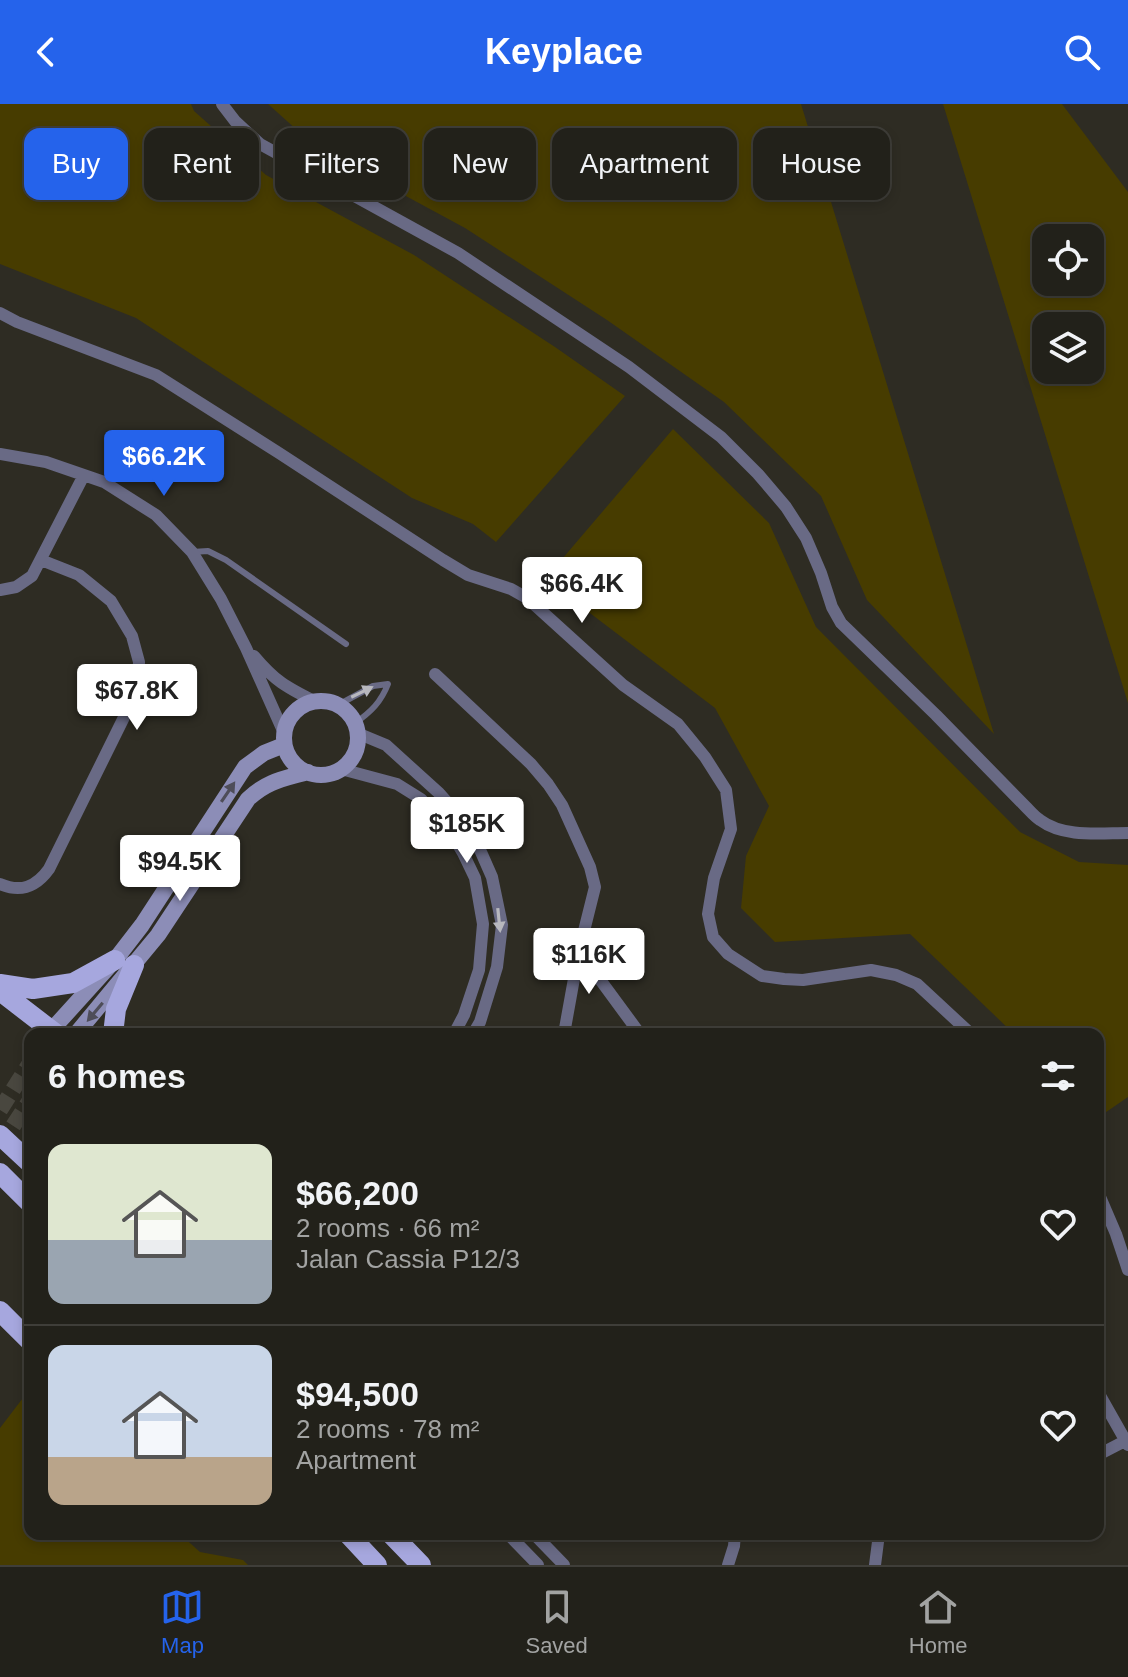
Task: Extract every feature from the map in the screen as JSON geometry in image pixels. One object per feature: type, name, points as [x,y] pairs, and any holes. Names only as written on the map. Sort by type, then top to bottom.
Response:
[{"type":"main road","points":[[0,984],[33,989],[73,983],[124,962]]},
{"type":"main road","points":[[114,1028],[124,962]]},
{"type":"main road","points":[[0,991],[46,1028]]},
{"type":"main road","points":[[0,1135],[24,1157]]},
{"type":"main road","points":[[0,1173],[24,1197]]},
{"type":"main road","points":[[0,1311],[24,1335]]},
{"type":"main road","points":[[349,1540],[377,1565]]},
{"type":"main road","points":[[397,1540],[421,1565]]},
{"type":"street","points":[[222,104],[260,144],[458,253],[629,367],[721,437],[758,474],[806,538],[841,623],[1041,822],[1060,830],[1084,834],[1128,833]]},
{"type":"street","points":[[0,313],[156,375],[443,560],[468,575],[511,589],[527,598],[623,685],[678,724],[705,757],[726,790],[731,829],[714,878],[708,914],[713,937],[728,954],[762,976],[784,979],[803,980],[871,970],[896,975],[917,984],[965,1028]]},
{"type":"street","points":[[0,454],[46,462],[104,482],[156,515],[192,552],[246,648],[284,739],[293,762],[308,772],[325,775],[341,769],[354,753],[356,728],[348,712],[326,701],[314,701],[297,709],[286,724],[284,739],[245,767],[142,925],[124,962],[80,1028]]},
{"type":"street","points":[[0,590],[16,587],[32,576],[84,475]]},
{"type":"street","points":[[0,884],[22,889],[33,885],[49,869],[138,689],[139,662],[132,636],[111,601],[79,575],[41,560]]},
{"type":"street","points":[[246,648],[283,685],[314,701]]},
{"type":"street","points":[[435,674],[531,764],[548,784],[562,805],[590,867],[595,887],[565,1028]]},
{"type":"street","points":[[356,728],[386,745],[439,793],[462,819],[492,877],[502,925],[497,967],[476,1028]]},
{"type":"street","points":[[341,769],[397,784],[421,799],[450,831],[475,878],[483,924],[479,970],[457,1028]]},
{"type":"street","points":[[57,1028],[124,962],[158,935],[248,799],[260,787],[273,781],[308,772]]},
{"type":"street","points":[[579,951],[636,1028]]},
{"type":"street","points":[[1104,1206],[1128,1270]]},
{"type":"street","points":[[1104,1403],[1127,1443],[1104,1453]]},
{"type":"street","points":[[514,1540],[538,1565]]},
{"type":"street","points":[[540,1540],[564,1565]]},
{"type":"street","points":[[728,1565],[734,1540]]},
{"type":"street","points":[[875,1565],[878,1540]]},
{"type":"lane","points":[[192,552],[208,551],[226,560],[346,644]]},
{"type":"lane","points":[[338,705],[373,686],[388,684],[383,698],[356,728]]},
{"type":"shaded area","points":[[0,104],[191,104],[194,111],[213,128],[144,128],[144,200],[259,200],[259,169],[275,180],[275,200],[312,200],[414,255],[625,396],[496,542],[473,524],[412,498],[136,318],[0,264]]},
{"type":"shaded area","points":[[268,104],[801,104],[808,128],[753,128],[753,200],[830,200],[994,734],[867,600],[821,496],[724,402],[607,320],[465,228],[408,197],[408,128],[295,128]]},
{"type":"shaded area","points":[[943,104],[1062,104],[1128,192],[1128,703]]},
{"type":"shaded area","points":[[673,429],[769,523],[816,627],[1020,832],[1079,862],[1128,865],[1128,1097],[1104,1114],[1104,1028],[1008,1028],[910,934],[775,942],[741,908],[746,856],[769,806],[715,708],[545,579]]},
{"type":"shaded area","points":[[24,1397],[24,1540],[187,1540],[200,1552],[243,1560],[248,1565],[0,1565],[0,1428]]},
{"type":"tunnel","points":[[0,1110],[24,1072]]},
{"type":"tunnel","points":[[0,1146],[24,1109]]}]
